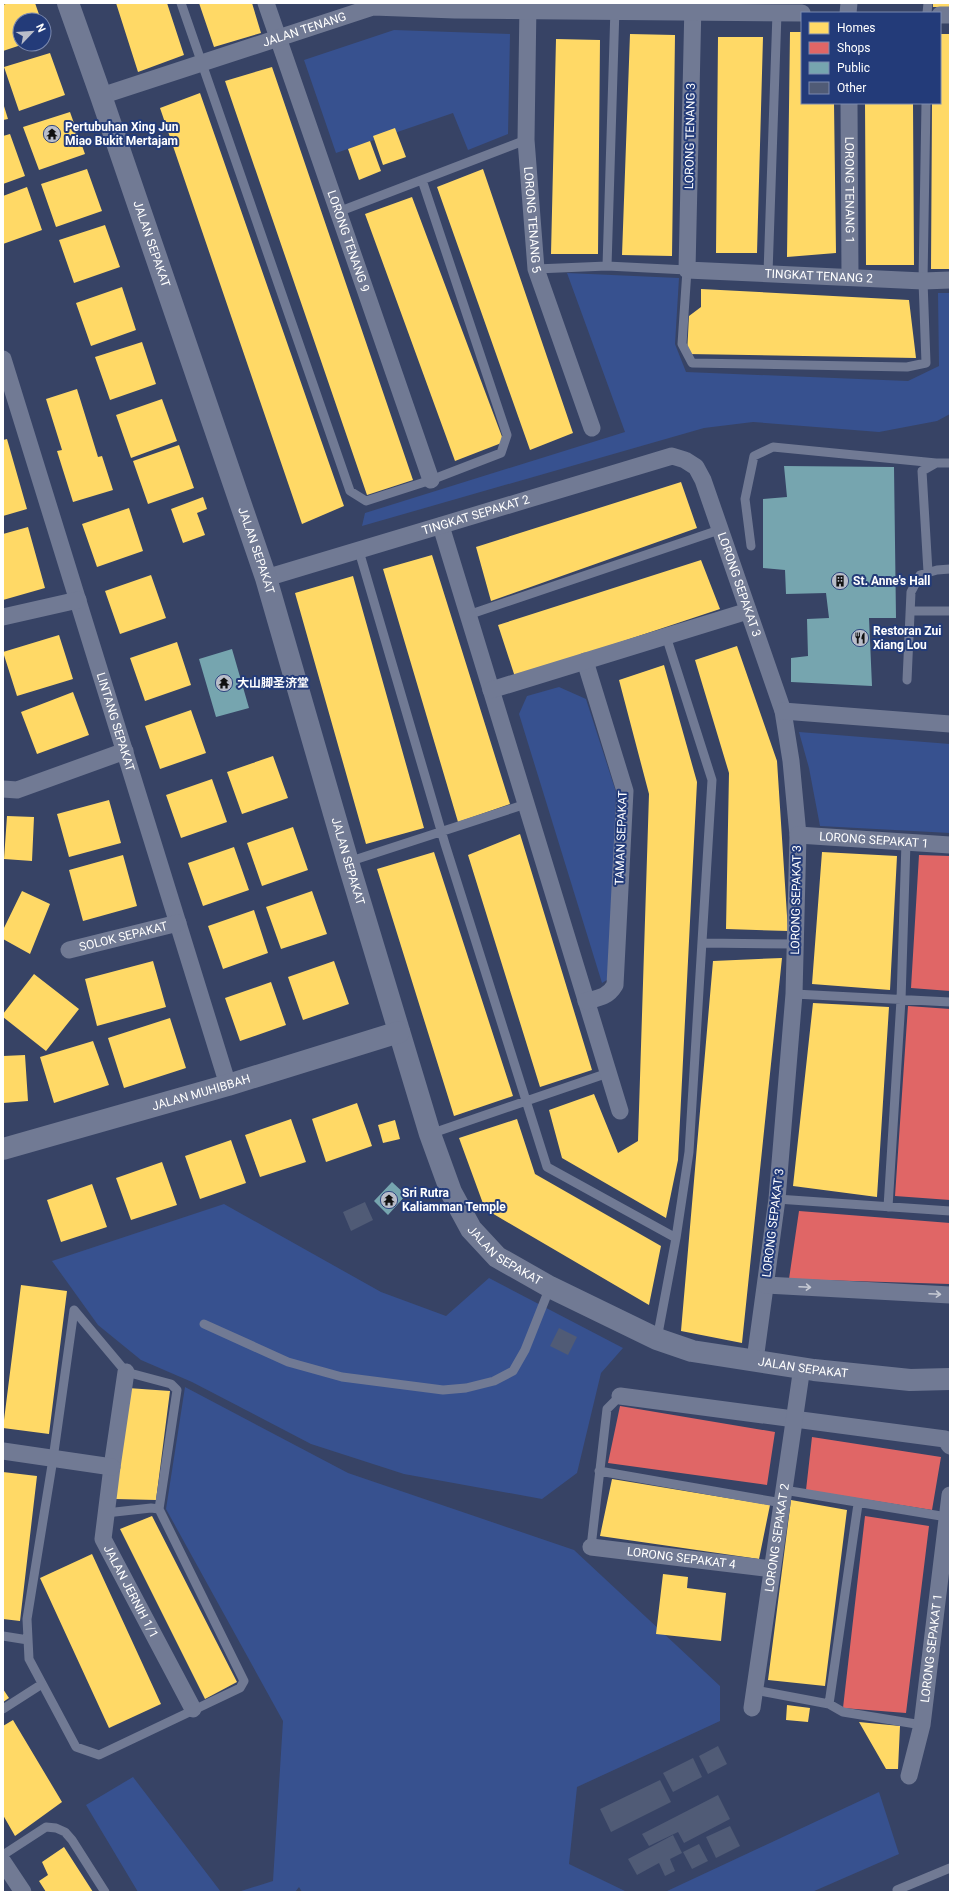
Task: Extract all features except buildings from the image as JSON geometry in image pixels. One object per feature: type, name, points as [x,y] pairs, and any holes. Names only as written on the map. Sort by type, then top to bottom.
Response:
[{"type":"street","name":"JALAN SEPAKAT","points":[[68,3],[266,578],[348,862],[430,1134],[451,1192],[471,1229],[497,1257],[550,1287],[657,1340],[692,1351],[802,1367],[910,1380],[950,1379]]},
{"type":"street","name":"LORONG TENANG 9","points":[[266,3],[431,480]]},
{"type":"street","name":"JALAN TENANG","points":[[101,96],[373,5],[693,8],[801,13]]},
{"type":"street","name":"LORONG TENANG 5","points":[[528,7],[526,140],[536,269],[592,428]]},
{"type":"street","name":"LORONG TENANG 3","points":[[687,270],[693,8]]},
{"type":"street","name":"LORONG TENANG 1","points":[[849,104],[850,276]]},
{"type":"street","name":"TINGKAT TENANG 2","points":[[687,270],[850,276],[923,281],[950,280]]},
{"type":"street","name":"LINTANG SEPAKAT","points":[[3,359],[228,1085]]},
{"type":"street","name":"TINGKAT SEPAKAT 2","points":[[266,578],[672,456],[686,460]]},
{"type":"street","name":"LORONG SEPAKAT 3","points":[[686,460],[696,467],[703,480],[722,529],[748,611],[783,711],[791,761],[798,834],[794,994],[777,1199],[755,1360]]},
{"type":"street","points":[[441,526],[620,1111]]},
{"type":"street","points":[[3,618],[78,600]]},
{"type":"street","points":[[491,690],[748,611]]},
{"type":"street","name":"TAMAN SEPAKAT","points":[[585,661],[625,791],[615,984],[611,992],[604,997],[586,1001]]},
{"type":"street","points":[[783,711],[950,724]]},
{"type":"street","points":[[3,789],[17,790],[125,751]]},
{"type":"street","name":"LORONG SEPAKAT 1","points":[[798,834],[950,845]]},
{"type":"street","name":"SOLOK SEPAKAT","points":[[69,950],[178,923]]},
{"type":"street","name":"JALAN MUHIBBAH","points":[[3,1149],[228,1085],[399,1032]]},
{"type":"street","points":[[766,1285],[950,1295]]},
{"type":"street","name":"LORONG SEPAKAT 2","points":[[752,1708],[802,1367]]},
{"type":"street","name":"JALAN JERNIH 1/1","points":[[126,1372],[103,1539],[193,1709]]},
{"type":"street","points":[[910,1380],[950,1394]]},
{"type":"street","points":[[620,1396],[794,1419],[947,1442]]},
{"type":"street","points":[[3,1451],[112,1467]]},
{"type":"street","name":"LORONG SEPAKAT 1","points":[[909,1776],[922,1725],[950,1495]]},
{"type":"street","name":"LORONG SEPAKAT 4","points":[[591,1547],[772,1569]]},
{"type":"street","points":[[3,1862],[23,1892]]},
{"type":"lane","points":[[181,3],[350,491],[366,502],[431,480],[501,453],[507,435],[422,180]]},
{"type":"lane","points":[[607,266],[615,7]]},
{"type":"lane","points":[[768,273],[777,13]]},
{"type":"lane","points":[[536,269],[607,266],[687,270],[682,344],[692,363],[907,367],[926,363],[923,281],[926,104]]},
{"type":"lane","points":[[338,212],[526,140]]},
{"type":"lane","points":[[751,546],[745,499],[754,456],[773,448],[950,463]]},
{"type":"lane","points":[[928,572],[922,471],[936,463]]},
{"type":"lane","points":[[468,615],[722,529]]},
{"type":"lane","points":[[359,550],[441,831],[548,1166],[676,1238]]},
{"type":"lane","points":[[906,680],[911,592],[920,575],[928,572],[950,569]]},
{"type":"lane","points":[[910,611],[950,610]]},
{"type":"lane","points":[[657,1340],[676,1238],[689,1152],[712,780],[666,636]]},
{"type":"lane","points":[[348,862],[526,804]]},
{"type":"lane","points":[[888,1207],[901,1000],[906,842]]},
{"type":"lane","points":[[702,943],[795,944]]},
{"type":"lane","points":[[794,994],[950,1002]]},
{"type":"lane","points":[[430,1134],[608,1073]]},
{"type":"lane","points":[[777,1199],[950,1211]]},
{"type":"lane","points":[[204,1324],[288,1362],[342,1377],[443,1390],[466,1388],[494,1381],[513,1371],[525,1350],[550,1287]]},
{"type":"lane","points":[[74,1310],[126,1372],[171,1384],[177,1390],[159,1509],[244,1681],[240,1688],[193,1709],[99,1755],[76,1747],[29,1659],[27,1619],[53,1458],[74,1310]]},
{"type":"lane","points":[[591,1547],[607,1409],[620,1396]]},
{"type":"lane","points":[[599,1471],[783,1497],[858,1504],[947,1517]]},
{"type":"lane","points":[[829,1704],[858,1504]]},
{"type":"lane","points":[[106,1513],[151,1508],[159,1509]]},
{"type":"lane","points":[[3,1636],[28,1640]]},
{"type":"lane","points":[[3,1710],[42,1684]]},
{"type":"lane","points":[[755,1690],[829,1704],[843,1712],[922,1725]]},
{"type":"lane","points":[[3,1855],[46,1827],[56,1828],[65,1832],[72,1840],[105,1892]]},
{"type":"lane","points":[[897,1890],[950,1868]]},
{"type":"shaded area","points":[[394,30],[510,34],[508,134],[468,150],[453,113],[336,153],[304,60]]},
{"type":"shaded area","points":[[567,273],[679,278],[675,344],[686,372],[908,381],[939,366],[938,293],[950,293],[950,414],[937,421],[879,432],[753,422],[704,428],[362,526],[365,513],[625,432]]},
{"type":"shaded area","points":[[559,687],[586,699],[616,792],[610,978],[602,983],[519,714],[527,696]]},
{"type":"shaded area","points":[[799,732],[950,744],[950,833],[820,826],[809,768]]},
{"type":"shaded area","points":[[224,1204],[381,1292],[446,1316],[489,1278],[623,1348],[601,1373],[577,1473],[542,1499],[404,1474],[311,1444],[192,1382],[141,1360],[98,1325],[52,1261]]},
{"type":"shaded area","points":[[185,1387],[348,1473],[574,1550],[720,1686],[720,1721],[577,1787],[569,1864],[627,1892],[302,1892],[299,1887],[295,1892],[238,1892],[273,1881],[283,1721],[166,1509]]},
{"type":"shaded area","points":[[133,1777],[221,1892],[138,1892],[86,1805]]},
{"type":"shaded area","points":[[879,1792],[899,1854],[812,1892],[665,1892]]},
{"type":"place","name":"Pertubuhan Xing Jun Miao Bukit Mertajam","points":[[52,134]]},
{"type":"place","name":"St. Anne's Hall","points":[[840,581]]},
{"type":"place","name":"Restoran Zui Xiang Lou","points":[[860,638]]},
{"type":"place","name":"大山脚圣济堂","points":[[224,683]]},
{"type":"place","name":"Sri Rutra Kaliamman Temple","points":[[389,1200]]}]
